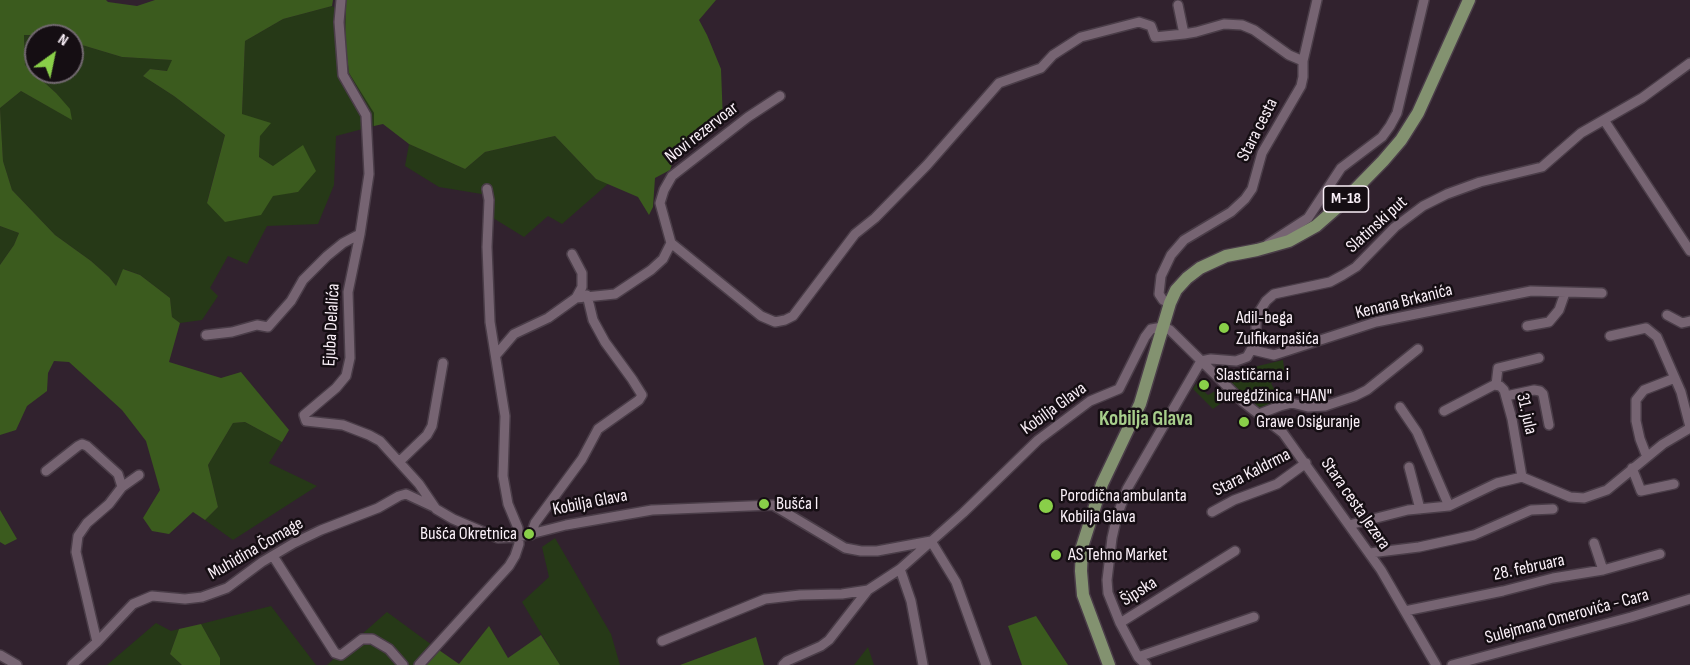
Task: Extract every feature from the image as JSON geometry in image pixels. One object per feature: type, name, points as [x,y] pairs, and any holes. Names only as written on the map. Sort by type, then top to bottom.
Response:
[{"type":"main road","name":"M-18","points":[[1109,665],[1083,595],[1082,547],[1102,484],[1140,404],[1170,303],[1176,290],[1200,268],[1226,256],[1289,241],[1316,226],[1389,154],[1418,113],[1469,0]]},
{"type":"street","name":"Ejuba Delalića","points":[[341,0],[339,22],[343,75],[366,115],[369,174],[348,292],[350,358],[346,376],[336,388],[308,411],[304,418],[311,423],[343,425],[380,441],[419,484],[436,509],[453,519],[498,538],[519,537]]},
{"type":"street","name":"Stara cesta","points":[[1170,303],[1163,300],[1159,294],[1161,276],[1171,255],[1184,240],[1231,212],[1252,189],[1262,153],[1301,86],[1303,61],[1317,0]]},
{"type":"street","points":[[1257,250],[1308,218],[1341,168],[1382,137],[1390,126],[1397,113],[1424,0]]},
{"type":"street","points":[[1178,5],[1184,34]]},
{"type":"street","points":[[496,355],[514,334],[548,318],[576,298],[615,294],[651,270],[663,259],[670,243],[761,316],[775,322],[793,316],[855,234],[875,218],[927,165],[999,83],[1041,68],[1053,55],[1081,37],[1139,22],[1151,26],[1155,37],[1196,32],[1224,24],[1242,25],[1254,30],[1289,55],[1303,61]]},
{"type":"street","name":"Slatinski put","points":[[1253,350],[1256,341],[1256,317],[1266,301],[1274,294],[1330,282],[1343,276],[1356,267],[1395,227],[1423,206],[1447,194],[1480,182],[1542,167],[1581,133],[1642,98],[1690,63]]},
{"type":"street","name":"Novi rezervoar","points":[[670,243],[660,203],[672,176],[748,117],[780,96]]},
{"type":"street","points":[[1604,120],[1690,251]]},
{"type":"street","points":[[419,665],[508,566],[515,556],[519,537],[518,528],[508,504],[503,476],[504,416],[490,322],[487,189]]},
{"type":"street","points":[[206,335],[232,332],[257,325],[268,327],[291,301],[303,280],[343,243],[360,234]]},
{"type":"street","points":[[572,254],[582,273],[582,287],[576,298]]},
{"type":"street","name":"Kenana Brkanića","points":[[1253,350],[1274,355],[1376,322],[1531,291],[1602,293]]},
{"type":"street","points":[[1527,326],[1549,322],[1559,310],[1565,293]]},
{"type":"street","name":"Kobilja Glava","points":[[531,535],[535,523],[582,459],[598,429],[639,400],[642,395],[605,342],[593,320],[587,296]]},
{"type":"street","points":[[1667,315],[1682,323],[1690,321]]},
{"type":"street","name":"Kobilja Glava","points":[[783,665],[829,640],[868,590],[900,569],[963,513],[1038,440],[1090,401],[1115,392],[1122,386],[1145,337],[1151,329],[1163,327]]},
{"type":"street","name":"Stara cesta Jezera","points":[[1163,327],[1170,330],[1259,414],[1283,433],[1370,554],[1405,611]]},
{"type":"street","points":[[1349,525],[1408,510],[1449,506],[1497,483],[1522,477],[1570,497],[1584,498],[1607,490],[1632,468],[1679,433],[1690,428],[1681,392],[1657,337],[1646,328],[1610,336]]},
{"type":"street","points":[[1259,414],[1293,403],[1308,407],[1325,406],[1355,396],[1367,390],[1418,349]]},
{"type":"street","points":[[1201,361],[1211,359],[1236,361],[1247,357],[1253,350]]},
{"type":"street","points":[[1496,385],[1498,368],[1539,358]]},
{"type":"street","name":"Šipska","points":[[1146,665],[1138,657],[1120,623],[1108,593],[1107,580],[1117,516],[1127,489],[1201,361]]},
{"type":"street","points":[[400,461],[427,435],[432,426],[442,363]]},
{"type":"street","points":[[1647,457],[1636,421],[1636,400],[1644,390],[1675,378]]},
{"type":"street","name":"31. jula","points":[[1444,411],[1496,385],[1500,386],[1506,396],[1522,477]]},
{"type":"street","points":[[1506,396],[1534,390],[1540,391],[1543,394],[1549,425]]},
{"type":"street","points":[[1400,407],[1417,432],[1449,506]]},
{"type":"street","points":[[46,471],[82,444],[118,474],[122,487]]},
{"type":"street","name":"Stara Kaldrma","points":[[1212,512],[1234,500],[1277,483],[1306,463]]},
{"type":"street","points":[[1409,467],[1420,509]]},
{"type":"street","points":[[1632,468],[1641,491],[1674,484]]},
{"type":"street","points":[[98,642],[76,552],[78,536],[87,523],[109,504],[122,487],[139,475]]},
{"type":"street","name":"Muhidina Čomage","points":[[72,665],[98,642],[133,604],[152,596],[202,597],[227,588],[273,556],[321,530],[378,508],[406,494],[436,509]]},
{"type":"street","name":"Kobilja Glava","points":[[519,537],[566,525],[652,510],[773,505],[845,548],[877,551],[931,541]]},
{"type":"street","points":[[1370,554],[1465,537],[1531,510],[1553,508]]},
{"type":"street","points":[[931,541],[956,582],[986,665]]},
{"type":"street","points":[[1594,543],[1603,570]]},
{"type":"street","name":"Šipska","points":[[1120,623],[1235,551]]},
{"type":"street","name":"28. februara","points":[[1405,611],[1503,591],[1553,578],[1603,570],[1660,554]]},
{"type":"street","points":[[273,556],[335,653],[341,655],[362,639],[372,639],[381,642],[404,665]]},
{"type":"street","points":[[900,569],[911,601],[922,665]]},
{"type":"street","name":"Kobilja Glava","points":[[662,641],[765,599],[868,590]]},
{"type":"street","name":"Sulejmana Omerovića - Cara","points":[[1452,665],[1690,599]]},
{"type":"street","points":[[1405,611],[1436,665]]},
{"type":"street","points":[[1138,657],[1254,617]]},
{"type":"street","points":[[0,655],[17,665]]},
{"type":"green space","points":[[0,0],[106,0],[137,6],[155,0],[333,0],[332,6],[283,19],[245,41],[242,114],[271,123],[260,136],[259,157],[273,166],[303,145],[316,171],[298,192],[273,196],[261,215],[225,222],[207,203],[225,135],[174,96],[143,76],[150,69],[167,71],[172,60],[122,57],[84,46],[84,24],[24,24],[24,84],[46,84],[70,109],[72,120],[21,91],[0,108]]},
{"type":"green space","points":[[346,0],[716,0],[699,20],[721,69],[723,122],[676,153],[670,170],[655,178],[653,207],[649,215],[638,197],[596,179],[555,136],[485,152],[465,169],[409,144],[383,124],[374,126],[374,113],[349,73],[345,40]]},
{"type":"green space","points":[[332,6],[345,14],[349,73],[374,113],[374,126],[336,136],[334,185],[318,224],[267,226],[247,264],[228,256],[210,288],[218,296],[202,320],[180,323],[172,317],[170,298],[140,275],[124,269],[116,286],[91,261],[55,235],[12,190],[3,161],[0,108],[21,91],[71,119],[56,93],[46,84],[84,84],[84,46],[122,57],[173,60],[168,71],[150,69],[143,76],[174,96],[225,135],[207,202],[298,192],[273,166],[259,157],[260,136],[242,114],[245,41],[283,19]]},
{"type":"green space","points":[[0,108],[3,161],[12,190],[55,235],[91,261],[116,286],[123,269],[140,275],[170,298],[172,317],[180,323],[169,362],[221,378],[241,372],[289,430],[282,442],[245,422],[233,423],[208,465],[218,507],[205,520],[193,512],[169,534],[152,531],[143,518],[160,490],[146,441],[122,410],[69,362],[54,361],[48,373],[47,391],[27,406],[16,430],[0,435],[0,265],[14,245],[19,233],[0,226]]},
{"type":"green space","points":[[555,136],[596,179],[609,183],[562,224],[548,216],[524,237],[493,218],[494,196],[439,187],[405,166],[409,144],[465,169],[485,152]]},
{"type":"green space","points":[[0,226],[19,233],[14,245],[0,265]]},
{"type":"green space","points":[[1283,360],[1285,376],[1271,383],[1279,403],[1259,408],[1224,382],[1227,378],[1258,366]]},
{"type":"green space","points":[[1196,384],[1208,395],[1219,389],[1228,398],[1213,409],[1193,389]]},
{"type":"green space","points":[[245,422],[282,442],[269,463],[317,486],[233,540],[205,520],[218,507],[208,465],[233,423]]},
{"type":"green space","points":[[0,510],[17,539],[5,545],[0,542]]},
{"type":"green space","points":[[555,538],[611,634],[620,665],[560,665],[522,602],[549,577],[542,547]]},
{"type":"green space","points":[[271,606],[316,665],[220,665],[220,658],[201,624]]},
{"type":"green space","points":[[387,612],[436,648],[419,665],[327,665]]},
{"type":"green space","points":[[1036,616],[1068,665],[1022,665],[1008,626]]},
{"type":"green space","points":[[156,623],[171,631],[179,629],[170,654],[182,665],[107,665]]},
{"type":"green space","points":[[201,624],[220,658],[220,665],[182,665],[170,654],[179,629]]},
{"type":"green space","points":[[489,626],[508,658],[541,635],[560,665],[419,665],[436,648],[459,664]]},
{"type":"green space","points":[[756,637],[764,665],[680,665]]},
{"type":"green space","points":[[868,647],[874,665],[854,665]]},
{"type":"place","name":"Adil-bega Zulfikarpašića","points":[[1224,328]]},
{"type":"place","name":"Slastičarna i buregdžinica \"HAN\"","points":[[1204,385]]},
{"type":"place","name":"Grawe Osiguranje","points":[[1244,422]]},
{"type":"place","name":"Bušća I","points":[[764,504]]},
{"type":"place","name":"Porodična ambulanta Kobilja Glava","points":[[1046,506]]},
{"type":"place","name":"Bušća Okretnica","points":[[529,534]]},
{"type":"place","name":"AS Tehno Market","points":[[1056,555]]},
{"type":"district","name":"Kobilja Glava","points":[[1146,420]]}]
